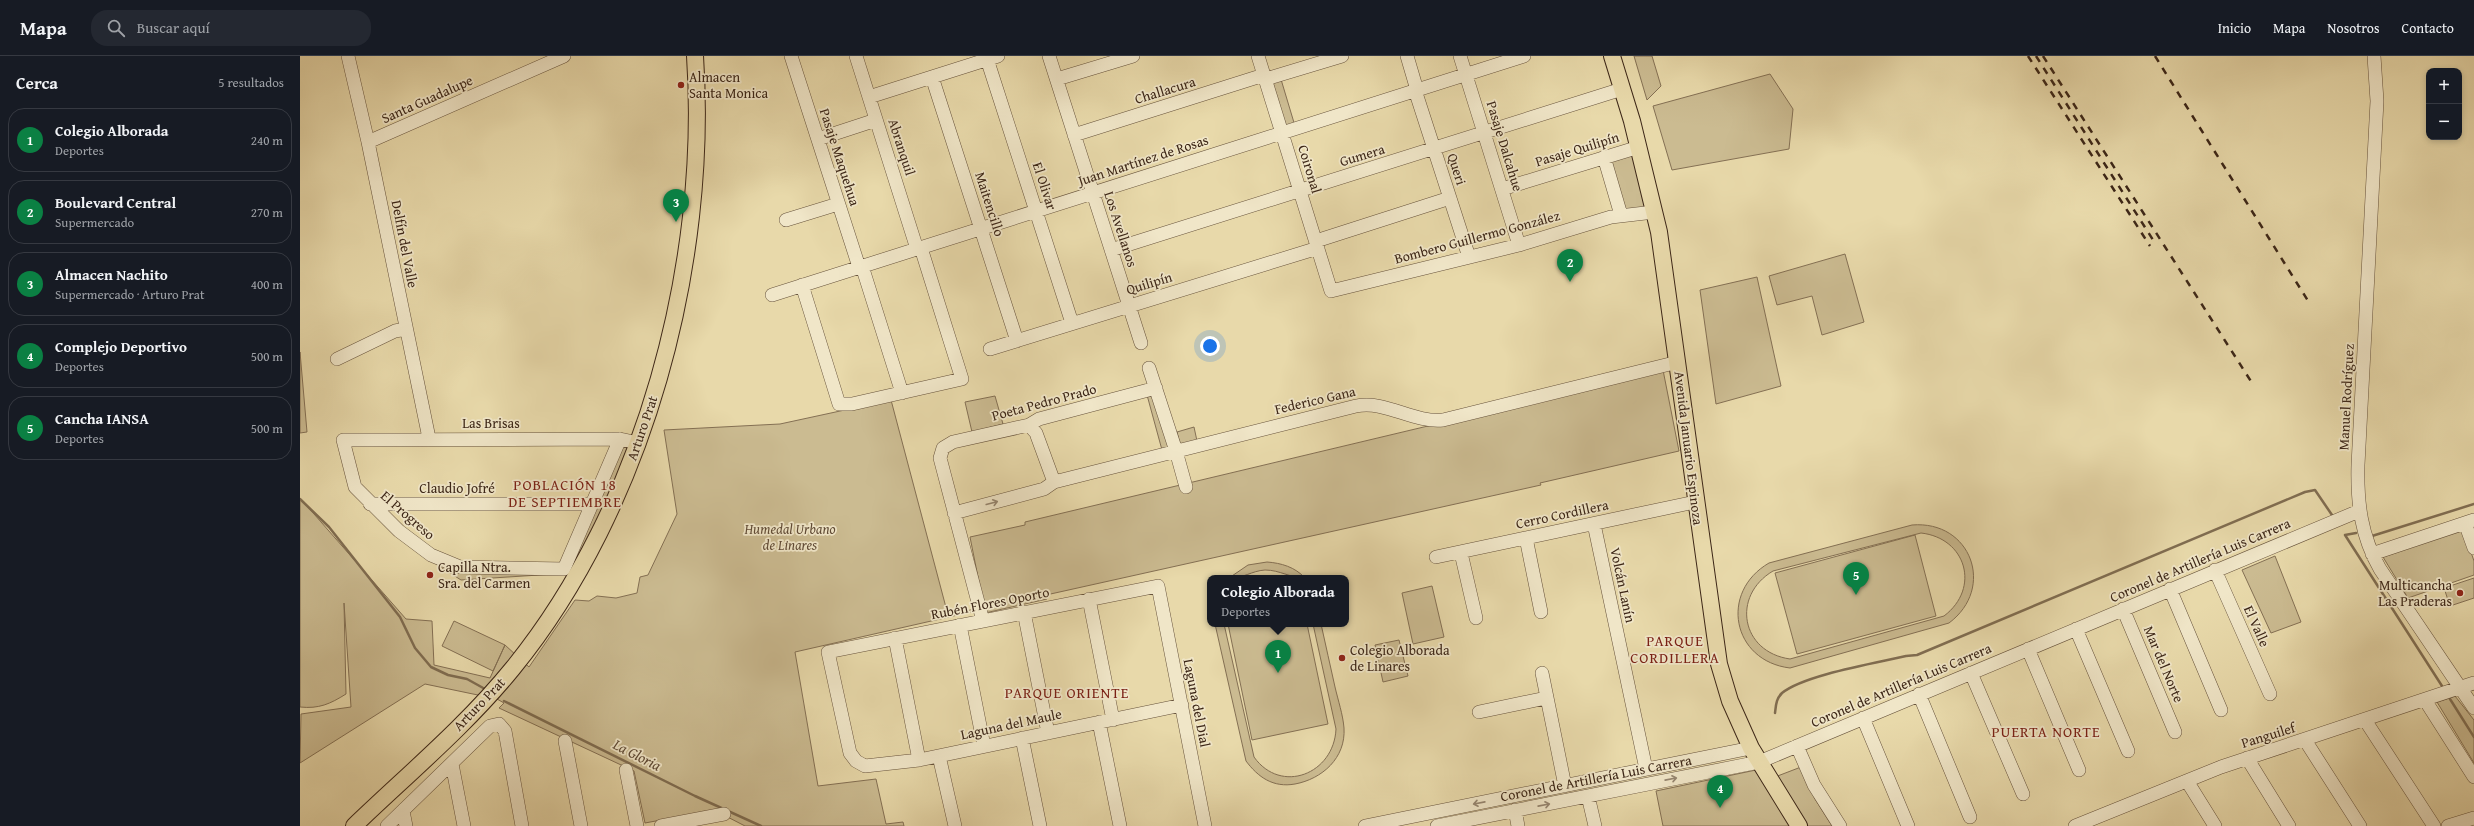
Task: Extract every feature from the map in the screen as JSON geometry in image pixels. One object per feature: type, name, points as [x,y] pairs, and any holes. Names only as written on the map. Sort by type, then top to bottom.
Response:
[{"type":"main road","name":"Arturo Prat","points":[[354,826],[487,698],[524,654],[556,607],[595,541],[619,490],[638,443],[668,339],[688,236],[696,141],[695,56]]},
{"type":"main road","name":"Avenida Januario Espinoza","points":[[1612,56],[1639,146],[1665,267],[1695,502],[1719,664],[1730,701],[1755,755],[1799,826]]},
{"type":"street","name":"Delfín del Valle","points":[[348,56],[368,142],[429,438]]},
{"type":"street","name":"Santa Guadalupe","points":[[368,142],[564,56]]},
{"type":"street","name":"Pasaje Maquehua","points":[[791,56],[838,204],[902,393]]},
{"type":"street","name":"Abranquil","points":[[856,56],[962,379],[902,393]]},
{"type":"street","name":"Los Avellanos","points":[[1049,56],[1141,344]]},
{"type":"street","points":[[1057,79],[1133,56]]},
{"type":"street","name":"Coironal","points":[[1258,56],[1331,291]]},
{"type":"street","name":"Queri","points":[[1407,56],[1416,90],[1468,257]]},
{"type":"street","name":"Pasaje Dalcahue","points":[[1460,56],[1519,245]]},
{"type":"street","name":"Juan Martínez de Rosas","points":[[772,295],[1524,56]]},
{"type":"street","name":"Manuel Rodríguez","points":[[2374,56],[2377,101],[2358,465],[2359,511],[2361,524],[2372,554],[2459,688],[2474,708]]},
{"type":"street","name":"Challacura","points":[[1074,135],[1334,57]]},
{"type":"street","points":[[869,97],[992,58]]},
{"type":"street","name":"El Olivar","points":[[992,58],[1036,211],[1072,324]]},
{"type":"street","name":"Maitencillo","points":[[932,77],[1017,341]]},
{"type":"street","name":"Gumera","points":[[1112,250],[1622,89]]},
{"type":"street","points":[[818,139],[876,120]]},
{"type":"street","name":"Pasaje Quilipín","points":[[1502,189],[1639,146]]},
{"type":"street","points":[[1604,157],[1621,215]]},
{"type":"street","name":"Quilipín","points":[[990,349],[1129,306],[1450,198]]},
{"type":"street","points":[[786,220],[838,204]]},
{"type":"street","name":"Bombero Guillermo González","points":[[1331,291],[1519,245],[1621,215],[1654,212]]},
{"type":"street","points":[[802,285],[840,404],[852,404],[902,393]]},
{"type":"street","points":[[337,359],[395,331],[406,329]]},
{"type":"street","name":"Federico Gana","points":[[954,513],[1044,489],[1054,482],[1362,405],[1380,405],[1426,419],[1443,420],[1678,362]]},
{"type":"street","points":[[1149,368],[1186,487]]},
{"type":"street","name":"Poeta Pedro Prado","points":[[954,513],[940,458],[943,448],[953,442],[1029,426],[1039,419],[1156,388]]},
{"type":"street","points":[[1029,426],[1036,433],[1054,482]]},
{"type":"street","name":"Las Brisas","points":[[343,440],[429,438],[620,439],[638,443]]},
{"type":"street","name":"Arturo Prat","points":[[564,569],[620,439]]},
{"type":"street","name":"El Progreso","points":[[343,440],[351,479],[355,487],[370,504],[409,540],[431,555],[460,567],[564,569]]},
{"type":"street","name":"Cerro Cordillera","points":[[1436,557],[1461,553],[1695,502]]},
{"type":"street","name":"Claudio Jofré","points":[[370,504],[592,504]]},
{"type":"street","name":"Coronel de Artillería Luis Carrera","points":[[1437,826],[1714,771],[1755,755],[1797,746],[2359,511]]},
{"type":"street","points":[[954,513],[982,621]]},
{"type":"street","points":[[2372,554],[2470,521],[2474,548]]},
{"type":"street","name":"Volcán Lanín","points":[[1594,524],[1646,769]]},
{"type":"street","points":[[1526,538],[1541,612]]},
{"type":"street","points":[[1461,553],[1476,618]]},
{"type":"street","name":"El Valle","points":[[2216,570],[2270,694]]},
{"type":"street","name":"Rubén Flores Oporto","points":[[850,753],[828,652],[1158,586]]},
{"type":"street","name":"Laguna del Dial","points":[[1158,586],[1205,826]]},
{"type":"street","points":[[2170,589],[2221,710]]},
{"type":"street","points":[[1089,600],[1113,720]]},
{"type":"street","name":"Mar del Norte","points":[[2123,609],[2175,732]]},
{"type":"street","points":[[1024,612],[1048,733]]},
{"type":"street","points":[[960,625],[984,746]]},
{"type":"street","points":[[2076,629],[2128,751]]},
{"type":"street","points":[[895,638],[919,760]]},
{"type":"street","points":[[2028,649],[2079,770]]},
{"type":"street","points":[[1542,673],[1565,786]]},
{"type":"street","points":[[1972,673],[2023,794]]},
{"type":"street","name":"Panguilef","points":[[2075,826],[2247,758],[2474,683]]},
{"type":"street","points":[[1920,694],[1970,816]]},
{"type":"street","points":[[1479,712],[1546,698]]},
{"type":"street","points":[[2425,700],[2474,777]]},
{"type":"street","name":"Laguna del Maule","points":[[850,753],[856,761],[865,766],[919,760],[1182,705]]},
{"type":"street","points":[[1863,718],[1908,826]]},
{"type":"street","points":[[2365,720],[2434,826]]},
{"type":"street","points":[[1099,722],[1120,826]]},
{"type":"street","points":[[387,826],[490,726],[499,724],[505,731],[522,826]]},
{"type":"street","points":[[1022,738],[1040,826]]},
{"type":"street","points":[[2305,740],[2360,826]]},
{"type":"street","points":[[564,742],[581,826]]},
{"type":"street","points":[[1797,746],[1814,785],[1840,826]]},
{"type":"street","name":"Coronel de Artillería Luis Carrera","points":[[1365,826],[1406,822],[1565,786],[1711,756],[1755,755]]},
{"type":"street","points":[[939,756],[955,826]]},
{"type":"street","points":[[1711,756],[1714,771]]},
{"type":"street","points":[[2247,758],[2289,826]]},
{"type":"street","points":[[452,764],[464,826]]},
{"type":"street","points":[[626,770],[637,826]]},
{"type":"street","points":[[1605,778],[1607,792]]},
{"type":"street","points":[[2187,781],[2215,826]]},
{"type":"street","points":[[1588,796],[1595,826]]},
{"type":"street","points":[[1515,810],[1518,826]]},
{"type":"street","points":[[402,811],[406,826]]},
{"type":"street","points":[[661,826],[696,823],[724,814]]},
{"type":"street","points":[[2448,826],[2474,818]]},
{"type":"green space","points":[[1634,56],[1652,56],[1661,86],[1647,100]]},
{"type":"green space","points":[[1770,74],[1793,109],[1789,149],[1672,170],[1653,106]]},
{"type":"green space","points":[[1280,76],[1295,126],[1284,130],[1268,81]]},
{"type":"green space","points":[[1637,151],[1651,210],[1623,212],[1607,159]]},
{"type":"green space","points":[[1845,254],[1864,322],[1822,335],[1812,296],[1777,305],[1769,276]]},
{"type":"green space","points":[[1757,277],[1781,386],[1716,404],[1700,290]]},
{"type":"green space","points":[[300,352],[307,432],[300,433]]},
{"type":"green space","name":"Humedal Urbano de Linares","points":[[1663,370],[1679,451],[1540,483],[1541,485],[1046,595],[1047,599],[985,613],[984,609],[795,652],[818,786],[876,779],[886,824],[903,822],[904,826],[745,826],[714,810],[645,823],[634,771],[499,708],[504,703],[497,699],[425,684],[300,763],[301,714],[351,707],[344,603],[346,694],[335,701],[324,705],[300,707],[300,498],[406,619],[432,621],[434,665],[490,678],[505,645],[529,667],[575,600],[589,601],[597,596],[616,598],[637,593],[640,577],[648,575],[677,514],[664,430],[780,424],[891,400],[948,615],[984,607],[970,537],[1025,525],[1025,522]]},
{"type":"green space","points":[[1153,393],[1172,447],[1162,450],[1147,395]]},
{"type":"green space","points":[[995,396],[1003,424],[972,432],[965,402]]},
{"type":"green space","points":[[1194,427],[1197,441],[1180,445],[1177,432]]},
{"type":"green space","points":[[622,444],[628,446],[600,518],[572,569],[569,567]]},
{"type":"green space","points":[[1912,525],[1932,526],[1949,533],[1962,545],[1970,559],[1974,575],[1971,592],[1963,609],[1949,623],[1790,668],[1770,663],[1755,653],[1745,639],[1739,624],[1738,607],[1743,591],[1753,576],[1769,563]],"holes":[[[1921,533],[1936,537],[1949,544],[1958,554],[1963,566],[1965,579],[1962,592],[1955,605],[1944,616],[1790,659],[1773,654],[1761,646],[1752,635],[1747,622],[1747,608],[1751,594],[1760,582],[1773,571]]]},
{"type":"green space","points":[[2463,529],[2474,561],[2474,575],[2408,598],[2383,557]]},
{"type":"green space","points":[[1915,535],[1936,616],[1797,654],[1775,573]]},
{"type":"green space","points":[[2275,556],[2301,622],[2271,633],[2242,570]]},
{"type":"green space","points":[[440,562],[555,574],[461,580],[436,564]]},
{"type":"green space","points":[[1267,562],[1277,563],[1288,566],[1302,575],[1288,575],[1265,570],[1246,575],[1233,575],[1248,565]]},
{"type":"green space","name":"Multicancha Las Praderas","points":[[2474,578],[2474,598],[2450,606],[2444,588]]},
{"type":"green space","points":[[1432,586],[1444,637],[1413,644],[1402,593]]},
{"type":"green space","points":[[454,621],[505,645],[493,671],[442,646]]},
{"type":"green space","points":[[1216,627],[1225,627],[1254,757],[1265,769],[1278,775],[1291,777],[1304,774],[1316,768],[1326,758],[1333,745],[1336,729],[1314,627],[1322,627],[1342,713],[1344,728],[1344,739],[1336,758],[1323,772],[1314,777],[1295,784],[1287,785],[1273,783],[1267,780],[1256,772],[1246,761]]},
{"type":"green space","points":[[1229,627],[1308,627],[1328,724],[1252,740]]},
{"type":"green space","points":[[1399,640],[1408,676],[1383,682],[1375,645]]},
{"type":"green space","points":[[2455,696],[2474,720],[2474,763],[2437,702]]},
{"type":"green space","points":[[1801,767],[1815,799],[1832,826],[1806,826],[1775,777]]},
{"type":"green space","points":[[1756,770],[1791,826],[1663,826],[1656,791]]},
{"type":"waterway","points":[[1775,713],[1777,700],[1780,695],[1792,687],[1806,681],[1859,666],[1917,655],[2305,492],[2315,490],[2332,515]]},
{"type":"waterway","points":[[300,499],[329,527],[400,617],[415,648],[431,667],[448,675],[467,679],[485,689]]},
{"type":"waterway","points":[[2372,536],[2474,504]]},
{"type":"waterway","points":[[2356,533],[2345,535],[2442,686]]},
{"type":"waterway","points":[[2450,699],[2474,737]]},
{"type":"waterway","name":"La Gloria","points":[[504,701],[695,796],[761,826]]},
{"type":"railway","points":[[2028,56],[2150,246]]},
{"type":"railway","points":[[2036,56],[2155,243]]},
{"type":"railway","points":[[2043,56],[2254,386]]},
{"type":"railway","points":[[2155,56],[2310,304]]},
{"type":"place","name":"Almacen Santa Monica","points":[[681,85]]},
{"type":"place","name":"Almacen Nachito","points":[[676,222]]},
{"type":"place","name":"Boulevard Central","points":[[1570,282]]},
{"type":"place","name":"Capilla Ntra. Sra. del Carmen","points":[[430,575]]},
{"type":"place","name":"Multicancha Las Praderas","points":[[2460,593]]},
{"type":"place","name":"Cancha IANSA","points":[[1856,595]]},
{"type":"place","name":"Colegio Alborada de Linares","points":[[1342,658]]},
{"type":"place","name":"Colegio Alborada","points":[[1278,673]]},
{"type":"place","name":"Complejo Deportivo","points":[[1720,808]]},
{"type":"district","name":"POBLACIÓN 18 DE SEPTIEMBRE","points":[[565,494]]},
{"type":"district","name":"PARQUE CORDILLERA","points":[[1675,650]]},
{"type":"district","name":"PARQUE ORIENTE","points":[[1067,693]]},
{"type":"district","name":"PUERTA NORTE","points":[[2046,732]]}]
